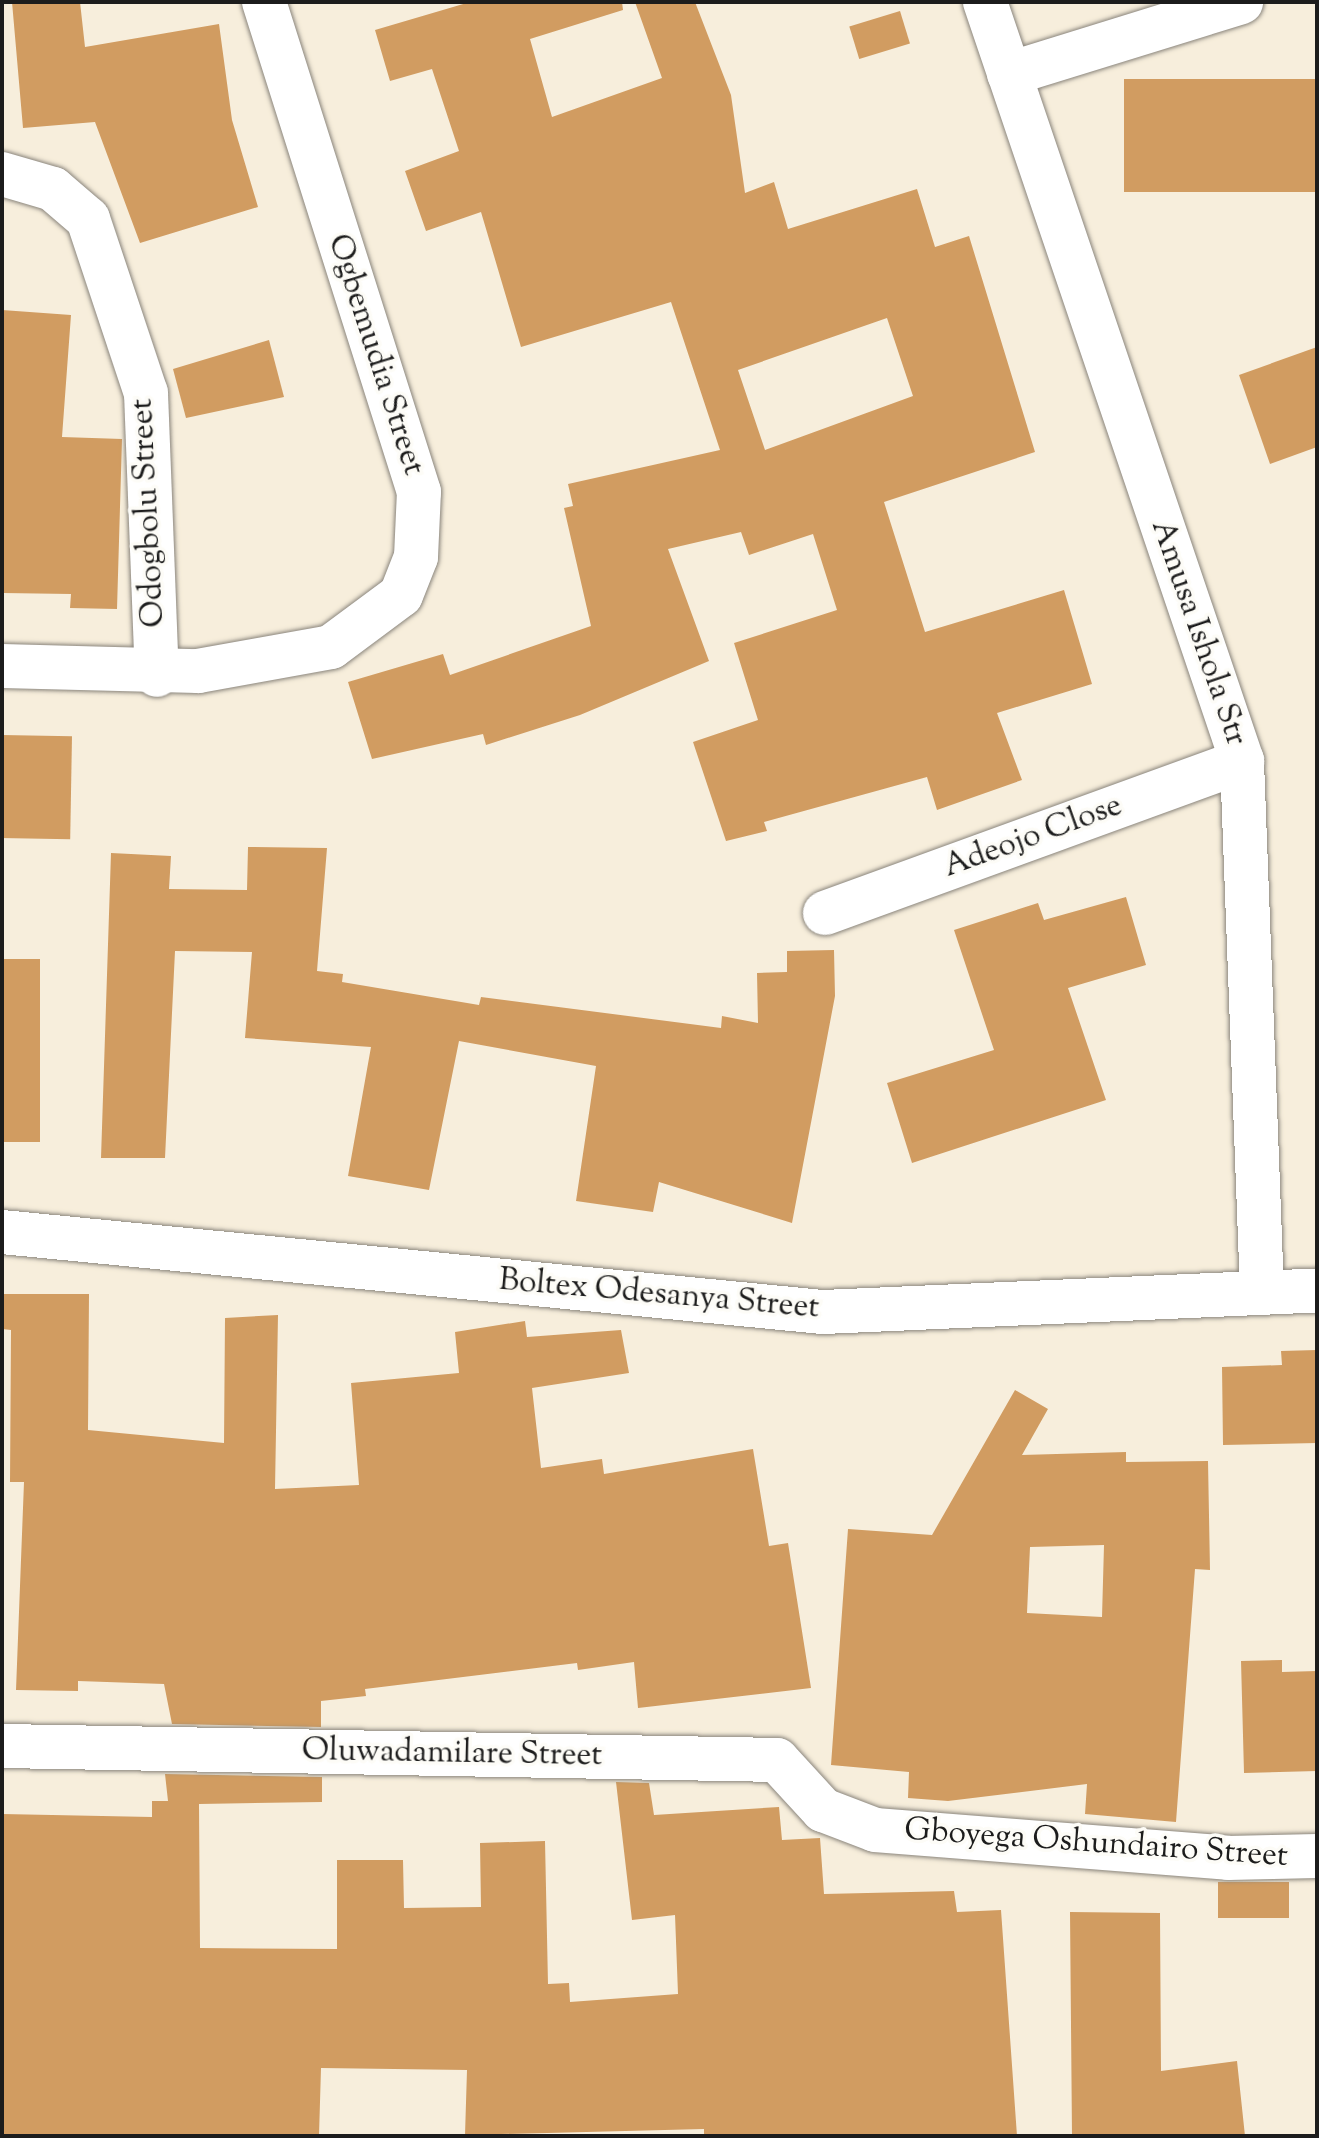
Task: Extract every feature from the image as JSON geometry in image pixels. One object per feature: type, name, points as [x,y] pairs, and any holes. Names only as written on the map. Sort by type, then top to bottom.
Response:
[{"type":"street","name":"Ogbemudia Street","points":[[2,666],[157,675],[331,647],[401,595],[416,557],[419,492],[264,2]]},
{"type":"street","name":"Amusa Ishola Str","points":[[985,2],[1242,761],[1262,1291]]},
{"type":"street","points":[[1009,74],[1241,2]]},
{"type":"street","name":"Odogbolu Street","points":[[2,174],[53,189],[88,219],[146,393],[157,675]]},
{"type":"street","name":"Adeojo Close","points":[[825,913],[1242,761]]},
{"type":"street","name":"Boltex Odesanya Street","points":[[2,1232],[823,1312],[1317,1290]]},
{"type":"street","name":"Oluwadamilare Street","points":[[2,1746],[777,1760],[823,1810],[875,1830]]},
{"type":"street","name":"Gboyega Oshundairo Street","points":[[875,1830],[1228,1858],[1317,1856]]},
{"type":"building","points":[[12,2],[80,2],[85,47],[219,24],[232,120],[258,207],[140,243],[95,122],[23,128]]},
{"type":"building","points":[[470,2],[622,2],[623,10],[530,39],[552,117],[662,78],[635,2],[695,2],[731,95],[745,193],[774,182],[788,229],[917,189],[935,247],[969,236],[1035,452],[884,502],[925,632],[1064,590],[1092,684],[997,713],[1022,780],[937,810],[927,777],[764,822],[767,831],[726,841],[693,742],[758,720],[734,643],[837,610],[813,534],[749,555],[741,532],[668,549],[709,661],[580,715],[486,745],[483,734],[372,759],[348,682],[443,654],[450,675],[591,626],[564,508],[573,506],[568,484],[720,450],[671,302],[521,347],[481,212],[426,231],[405,171],[459,151],[432,69],[390,81],[375,30]],"holes":[[[887,318],[913,396],[765,450],[738,370]]]},
{"type":"building","points":[[900,11],[910,44],[859,59],[849,26]]},
{"type":"building","points":[[1124,79],[1317,79],[1317,192],[1124,192]]},
{"type":"building","points":[[2,310],[71,315],[62,437],[122,439],[117,609],[70,608],[71,594],[3,593]]},
{"type":"building","points":[[269,340],[284,397],[186,418],[173,369]]},
{"type":"building","points":[[1317,347],[1317,447],[1270,464],[1239,375]]},
{"type":"building","points":[[2,735],[72,736],[70,839],[2,838]]},
{"type":"building","points":[[248,847],[327,848],[317,971],[343,974],[342,982],[479,1005],[481,997],[721,1028],[722,1016],[758,1023],[757,973],[787,972],[787,951],[834,950],[835,996],[792,1223],[659,1182],[653,1212],[576,1201],[596,1066],[459,1041],[429,1190],[348,1176],[371,1047],[245,1038],[252,952],[175,951],[165,1158],[101,1158],[111,853],[171,856],[169,889],[247,890]]},
{"type":"building","points":[[1126,897],[1146,965],[1068,988],[1106,1100],[912,1163],[887,1083],[994,1050],[954,930],[1038,903],[1044,920]]},
{"type":"building","points":[[2,959],[40,959],[40,1142],[2,1142]]},
{"type":"building","points":[[2,1294],[89,1294],[88,1430],[224,1443],[225,1318],[278,1315],[275,1489],[359,1485],[351,1383],[459,1373],[455,1332],[525,1321],[527,1337],[621,1330],[629,1373],[532,1388],[541,1468],[602,1459],[604,1474],[753,1449],[769,1546],[788,1543],[811,1688],[638,1708],[634,1662],[578,1670],[577,1663],[365,1689],[366,1696],[321,1701],[321,1727],[172,1724],[164,1684],[78,1681],[78,1691],[16,1690],[24,1482],[10,1482],[11,1330],[2,1329]]},
{"type":"building","points":[[1317,1350],[1317,1443],[1223,1445],[1222,1367],[1282,1365],[1281,1351]]},
{"type":"building","points":[[1015,1390],[1048,1409],[1022,1455],[1126,1452],[1126,1462],[1208,1461],[1210,1570],[1195,1569],[1176,1822],[1085,1814],[1087,1784],[948,1801],[908,1798],[909,1772],[831,1765],[848,1529],[932,1535]],"holes":[[[1104,1545],[1102,1617],[1027,1613],[1030,1547]]]},
{"type":"building","points":[[1282,1660],[1282,1672],[1317,1671],[1317,1771],[1244,1773],[1241,1661]]},
{"type":"building","points":[[165,1774],[322,1777],[322,1802],[199,1804],[200,1948],[337,1949],[337,1860],[403,1860],[404,1908],[481,1907],[480,1843],[545,1841],[548,1984],[569,1983],[570,2002],[678,1994],[675,1915],[632,1920],[616,1782],[649,1783],[654,1815],[779,1807],[782,1840],[820,1838],[824,1894],[954,1891],[957,1912],[1001,1910],[1017,2136],[704,2136],[704,2129],[465,2135],[467,2070],[321,2068],[319,2136],[2,2136],[2,1814],[152,1817],[152,1801],[168,1801]]},
{"type":"building","points":[[1218,1882],[1289,1882],[1289,1918],[1218,1918]]},
{"type":"building","points":[[1070,1912],[1160,1913],[1161,2071],[1237,2061],[1245,2136],[1072,2136]]}]
